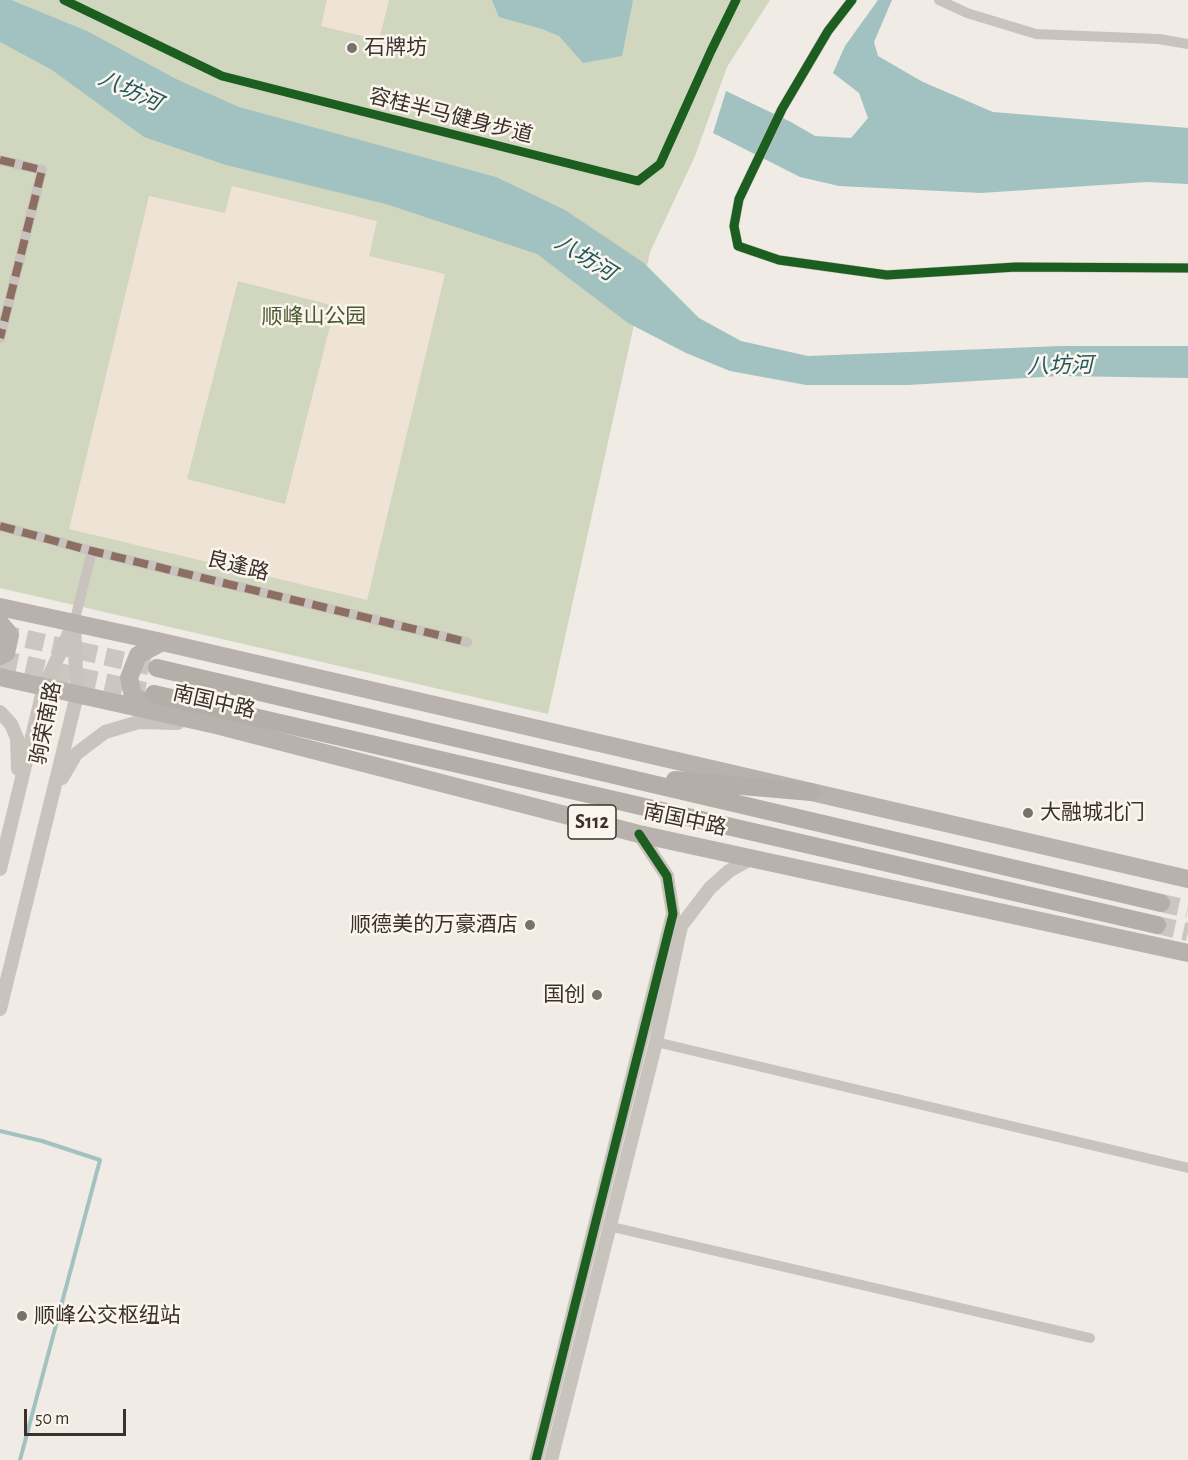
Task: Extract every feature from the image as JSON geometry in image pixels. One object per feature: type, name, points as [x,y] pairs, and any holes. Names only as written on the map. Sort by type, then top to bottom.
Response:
[{"type":"highway","name":"南国中路","points":[[157,668],[1161,903]]},
{"type":"highway","name":"南国中路","points":[[154,694],[1157,925]]},
{"type":"highway","points":[[610,774],[811,792]]},
{"type":"main road","points":[[0,607],[162,642],[1188,879]]},
{"type":"main road","points":[[0,623],[10,635],[6,653],[0,656]]},
{"type":"main road","points":[[162,642],[138,656],[129,678],[133,696],[172,715]]},
{"type":"main road","name":"南国中路","points":[[0,677],[216,725],[639,834],[1188,953]]},
{"type":"street","points":[[852,0],[828,31],[782,109],[739,199],[734,226],[738,246],[779,260],[887,275],[1016,267],[1188,268]]},
{"type":"street","points":[[939,0],[967,13],[1036,34],[1159,39],[1188,44]]},
{"type":"street","points":[[0,160],[42,170],[0,338]]},
{"type":"street","name":"良逢路","points":[[0,526],[467,642]]},
{"type":"street","points":[[74,623],[92,550]]},
{"type":"street","name":"驹荣南路","points":[[0,869],[44,687],[74,623]]},
{"type":"street","name":"驹荣南路","points":[[0,1009],[77,695],[74,623]]},
{"type":"street","points":[[0,712],[11,724],[17,738],[19,757],[16,801]]},
{"type":"street","points":[[48,811],[62,776],[75,754],[105,732],[139,722],[216,725]]},
{"type":"street","points":[[536,1460],[673,914],[667,876],[639,834]]},
{"type":"street","points":[[551,1460],[656,1042],[681,926],[710,888],[729,871],[752,858]]},
{"type":"street","points":[[656,1042],[1188,1168]]},
{"type":"street","points":[[608,1226],[1090,1338]]},
{"type":"green space","name":"顺峰山公园","points":[[0,0],[770,0],[727,67],[695,156],[650,252],[548,714],[0,588]]},
{"type":"shaded area","points":[[327,0],[389,0],[379,40],[321,26]]},
{"type":"shaded area","points":[[232,186],[377,221],[369,256],[445,274],[367,600],[69,529],[149,196],[225,213]],"holes":[[[238,281],[335,306],[285,504],[187,479]]]},
{"type":"water","name":"八坊河","points":[[0,0],[11,0],[87,31],[176,79],[239,107],[496,177],[565,210],[644,263],[699,318],[741,341],[808,356],[1061,346],[1188,346],[1188,378],[1059,376],[908,385],[806,385],[730,371],[686,353],[628,323],[537,254],[386,204],[226,165],[144,137],[52,70],[0,42]]},
{"type":"water","points":[[492,0],[633,0],[622,56],[583,63],[559,36],[499,17]]},
{"type":"water","points":[[878,0],[892,0],[874,42],[878,56],[923,82],[993,112],[1188,128],[1188,184],[1147,182],[981,193],[839,186],[800,177],[713,133],[726,91],[815,136],[851,138],[868,118],[859,93],[833,73],[845,46]]},
{"type":"waterway","points":[[0,1131],[42,1141],[100,1160],[20,1460]]},
{"type":"tunnel","points":[[0,633],[157,668]]},
{"type":"tunnel","points":[[0,659],[145,691]]},
{"type":"tunnel","points":[[1161,903],[1188,909]]},
{"type":"tunnel","points":[[1157,925],[1188,932]]},
{"type":"marked path","points":[[0,160],[42,170],[0,338]]},
{"type":"marked path","points":[[0,526],[92,551],[467,642]]},
{"type":"cycle path","name":"容桂半马健身步道","points":[[64,0],[222,76],[638,181],[660,164],[736,0]]},
{"type":"cycle path","points":[[852,0],[828,31],[782,109],[739,199],[734,226],[738,246],[779,260],[887,275],[1016,267],[1188,268]]},
{"type":"cycle path","points":[[536,1460],[673,914],[667,876],[639,834]]},
{"type":"place","name":"石牌坊","points":[[352,48]]},
{"type":"place","name":"大融城北门","points":[[1028,813]]},
{"type":"place","name":"顺德美的万豪酒店","points":[[530,925]]},
{"type":"place","name":"国创","points":[[597,995]]},
{"type":"place","name":"顺峰公交枢纽站","points":[[22,1316]]}]
